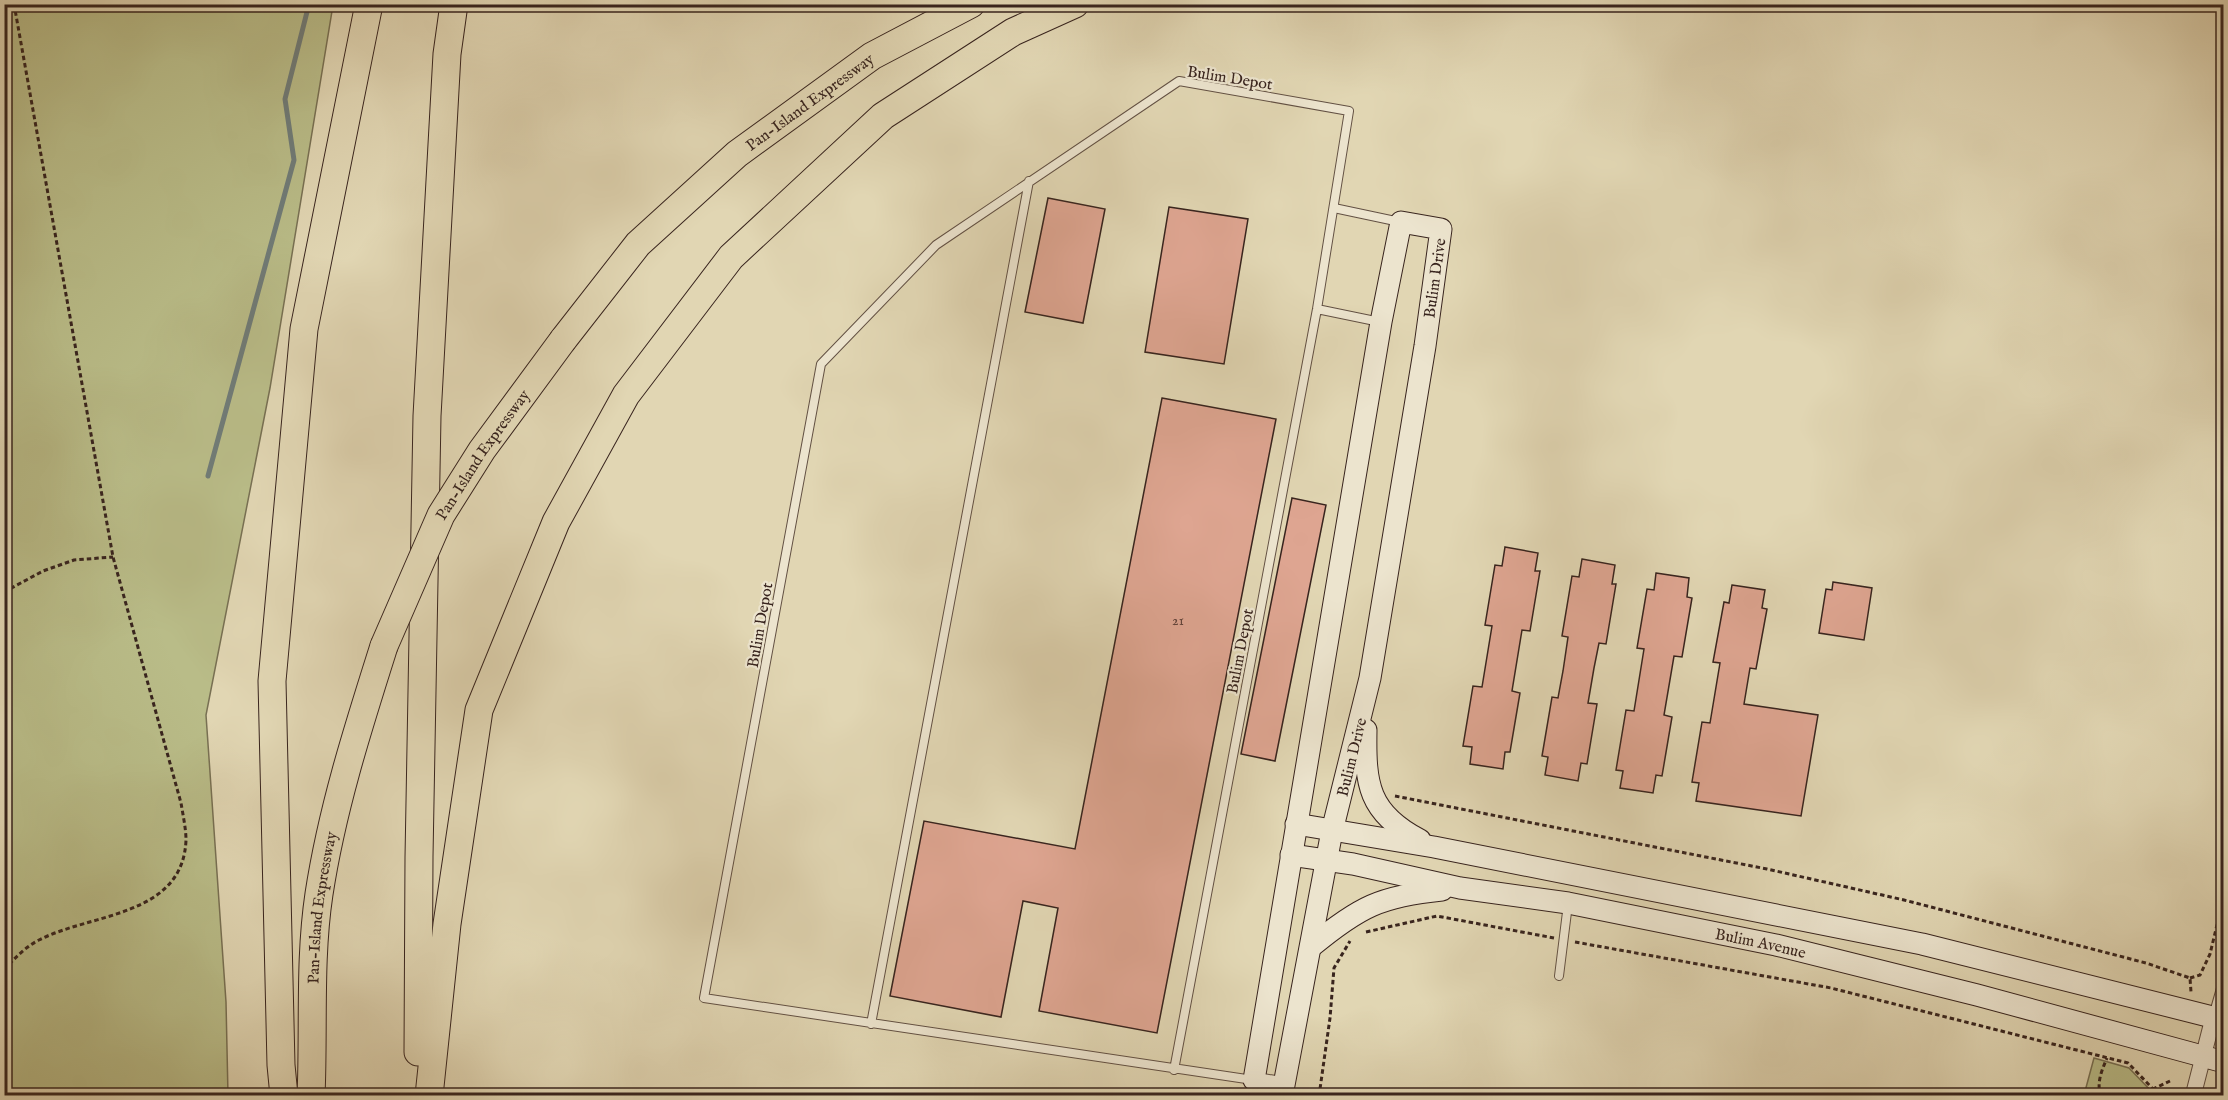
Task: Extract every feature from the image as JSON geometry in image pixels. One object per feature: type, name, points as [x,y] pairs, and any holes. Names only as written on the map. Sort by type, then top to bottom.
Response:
[{"type":"highway","points":[[284,1095],[281,1065],[272,681],[304,329],[369,4]]},
{"type":"highway","points":[[418,1095],[419,845],[427,416],[447,54],[454,4]]},
{"type":"highway","name":"Pan-Island Expressway","points":[[310,1095],[312,991],[318,895],[341,783],[384,646],[441,515],[482,450],[563,340],[638,244],[737,154],[872,57],[971,4]]},
{"type":"highway","points":[[429,1095],[447,924],[479,710],[556,522],[626,395],[731,257],[883,116],[1013,32],[1075,4]]},
{"type":"street","points":[[1254,1080],[1381,322],[1401,222]]},
{"type":"street","name":"Bulim Drive","points":[[1254,1080],[1284,1085],[1332,831],[1370,678],[1423,358],[1441,229],[1401,222]]},
{"type":"street","points":[[1370,678],[1365,774],[1384,816],[1401,830],[1434,847]]},
{"type":"street","name":"Bulim Avenue","points":[[1296,824],[1434,847],[1922,944],[2218,1019]]},
{"type":"street","name":"Bulim Avenue","points":[[1291,855],[1327,860],[1460,888],[1568,903],[1787,948],[1977,995],[2223,1062]]},
{"type":"street","points":[[1312,945],[1346,918],[1369,905],[1407,893],[1460,888]]},
{"type":"street","points":[[2193,1095],[2203,1057],[2218,1019]]},
{"type":"lane","name":"Bulim Depot","points":[[1174,1070],[1317,309],[1349,111],[1179,81],[936,245],[821,364],[704,998],[1174,1070],[1254,1080]]},
{"type":"lane","points":[[871,1024],[1029,181]]},
{"type":"lane","points":[[1334,208],[1401,222]]},
{"type":"lane","points":[[1317,309],[1381,322]]},
{"type":"lane","points":[[1559,976],[1568,903]]},
{"type":"lane","points":[[2218,1019],[2223,978]]},
{"type":"path","points":[[4,969],[17,954],[40,939],[143,905],[164,890],[181,866],[186,840],[181,804],[113,557],[14,4]]},
{"type":"path","points":[[4,592],[43,571],[74,560],[113,557]]},
{"type":"path","points":[[1393,795],[1767,869],[1904,900],[2136,960],[2190,978],[2200,975],[2210,954],[2223,896]]},
{"type":"path","points":[[1318,1095],[1330,1018],[1334,968],[1351,940],[1368,930],[1437,916],[1831,988],[2128,1063],[2157,1095]]},
{"type":"path","points":[[2190,978],[2192,994]]},
{"type":"path","points":[[2101,1095],[2099,1089],[2101,1074],[2107,1058]]},
{"type":"path","points":[[2140,1095],[2170,1081]]},
{"type":"green space","points":[[5,4],[333,5],[270,388],[206,715],[226,1002],[228,1095],[5,1095]]},
{"type":"green space","points":[[2094,1058],[2129,1068],[2155,1095],[2084,1095]]},
{"type":"building","points":[[1048,198],[1105,209],[1083,323],[1025,312]]},
{"type":"building","points":[[1169,207],[1248,219],[1224,364],[1145,352]]},
{"type":"building","points":[[1162,398],[1276,419],[1157,1033],[1039,1011],[1058,908],[1023,901],[1001,1017],[890,996],[924,821],[1075,849]]},
{"type":"building","points":[[1292,498],[1326,505],[1275,761],[1241,754]]},
{"type":"building","points":[[1505,547],[1538,553],[1535,571],[1540,571],[1530,631],[1522,630],[1512,691],[1520,693],[1510,752],[1505,752],[1503,769],[1470,764],[1472,747],[1463,746],[1473,686],[1482,687],[1492,626],[1485,625],[1495,565],[1502,566]]},
{"type":"building","points":[[1582,559],[1615,565],[1612,584],[1616,584],[1606,644],[1599,643],[1594,668],[1588,703],[1597,704],[1587,764],[1581,763],[1578,781],[1545,775],[1548,757],[1542,756],[1552,697],[1558,698],[1563,671],[1568,637],[1562,636],[1572,576],[1579,577]]},
{"type":"building","points":[[1656,573],[1689,578],[1687,597],[1692,598],[1682,657],[1674,656],[1664,715],[1672,717],[1662,776],[1656,775],[1653,793],[1620,788],[1623,771],[1616,770],[1626,710],[1634,711],[1644,649],[1637,648],[1647,589],[1654,590]]},
{"type":"building","points":[[1833,582],[1872,588],[1864,640],[1819,633],[1826,589],[1832,590]]},
{"type":"building","points":[[1732,585],[1765,590],[1762,608],[1767,609],[1756,669],[1750,668],[1744,704],[1818,715],[1801,816],[1696,801],[1699,783],[1692,782],[1702,722],[1710,723],[1720,663],[1713,662],[1724,602],[1729,603]]},
{"type":"waterway","points":[[208,476],[294,160],[285,99],[309,4]]}]
